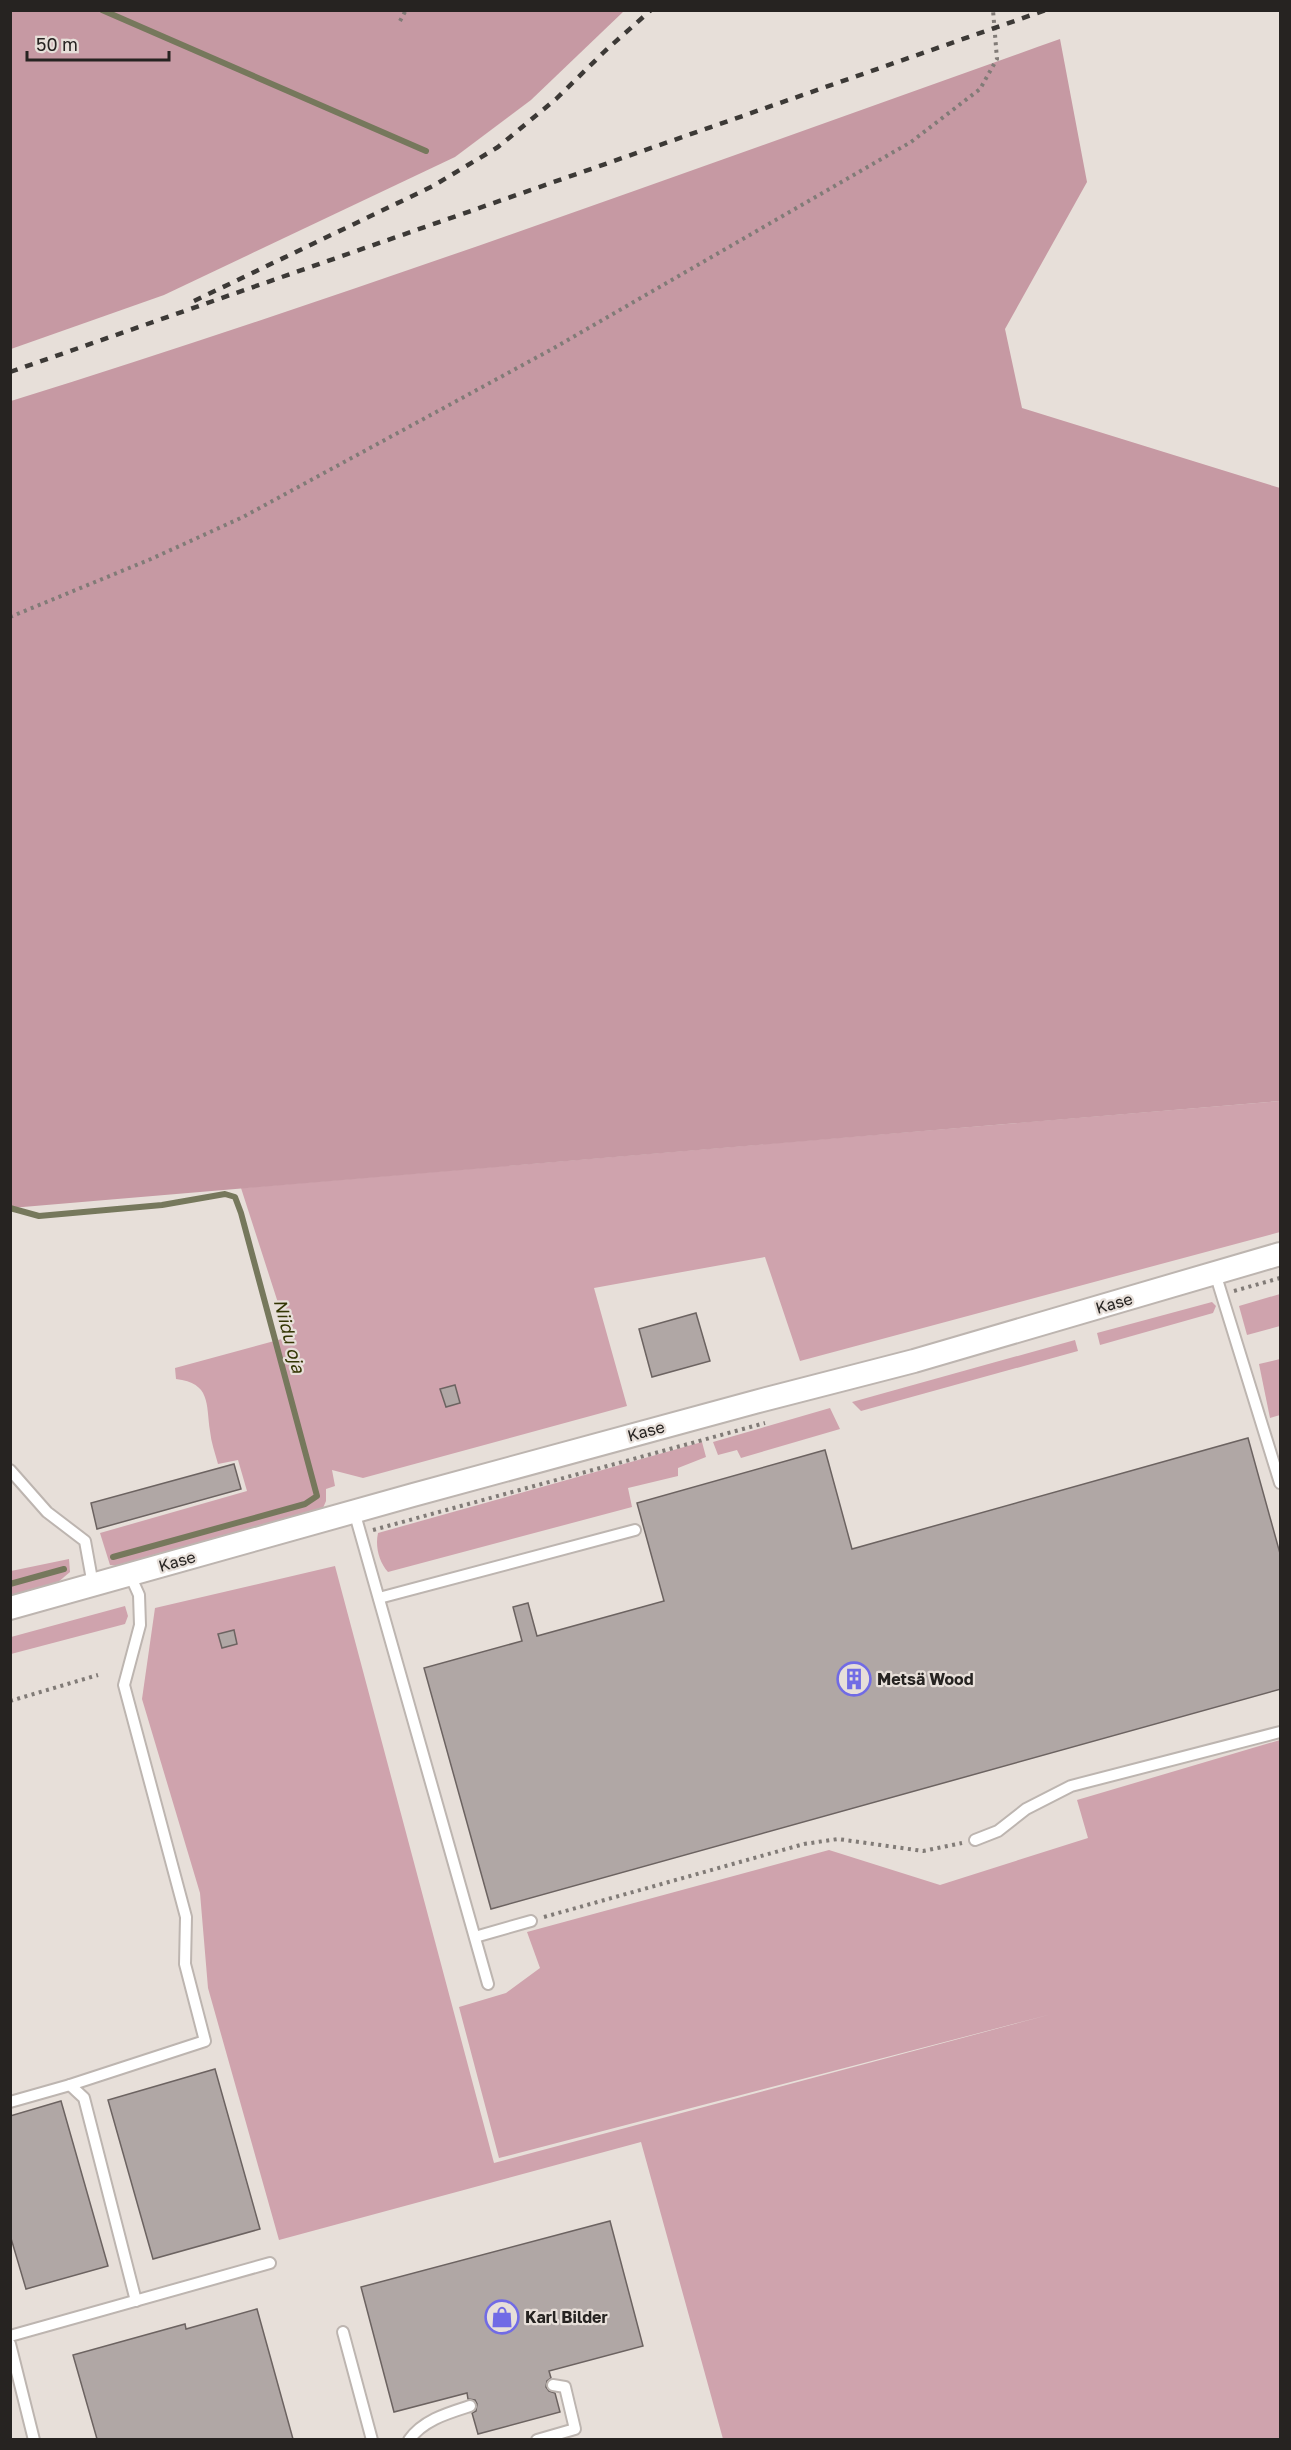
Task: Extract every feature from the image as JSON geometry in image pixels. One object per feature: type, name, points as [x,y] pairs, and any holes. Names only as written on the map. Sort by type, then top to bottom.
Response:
[{"type":"street","name":"Kase","points":[[10,1608],[354,1511],[915,1361],[1281,1254]]},
{"type":"lane","points":[[1215,1273],[1281,1483]]},
{"type":"lane","points":[[10,1470],[47,1512],[84,1541],[93,1585]]},
{"type":"lane","points":[[354,1511],[488,1984]]},
{"type":"lane","points":[[379,1598],[634,1530]]},
{"type":"lane","points":[[10,2102],[205,2041],[186,1964],[186,1917],[124,1685],[140,1625],[139,1595],[130,1575]]},
{"type":"lane","points":[[975,1840],[998,1831],[1026,1809],[1071,1786],[1281,1732]]},
{"type":"lane","points":[[475,1937],[531,1921]]},
{"type":"lane","points":[[70,2085],[84,2098],[136,2301]]},
{"type":"lane","points":[[10,2336],[270,2263]]},
{"type":"lane","points":[[343,2332],[372,2439]]},
{"type":"lane","points":[[10,2344],[34,2439]]},
{"type":"lane","points":[[537,2439],[575,2429],[565,2387],[553,2385]]},
{"type":"lane","points":[[409,2439],[437,2417],[470,2406]]},
{"type":"path","points":[[400,21],[406,10]]},
{"type":"path","points":[[10,617],[151,559],[243,517],[554,348],[911,142],[980,89],[997,59],[993,10]]},
{"type":"path","points":[[10,1701],[98,1675]]},
{"type":"path","points":[[531,1921],[804,1844],[838,1839],[923,1851],[975,1840]]},
{"type":"shaded area","points":[[10,11],[624,11],[531,100],[455,157],[164,295],[11,349]]},
{"type":"shaded area","points":[[1060,39],[1087,182],[1005,329],[1022,408],[1280,488],[1280,1101],[11,1208],[11,401],[406,271]]},
{"type":"shaded area","points":[[1280,1101],[1280,1232],[800,1361],[765,1257],[594,1288],[627,1406],[363,1478],[332,1470],[335,1486],[326,1489],[326,1501],[323,1508],[118,1566],[110,1565],[100,1533],[247,1491],[238,1460],[218,1464],[211,1439],[205,1396],[196,1385],[176,1379],[175,1368],[289,1337],[241,1188]]},
{"type":"shaded area","points":[[1280,1294],[1280,1326],[1247,1335],[1239,1306]]},
{"type":"shaded area","points":[[1212,1302],[1216,1306],[1213,1313],[1100,1345],[1097,1333]]},
{"type":"shaded area","points":[[1075,1340],[1078,1351],[861,1411],[852,1402]]},
{"type":"shaded area","points":[[1280,1359],[1280,1415],[1270,1418],[1259,1364]]},
{"type":"shaded area","points":[[830,1408],[840,1429],[741,1458],[737,1450],[718,1455],[713,1442]]},
{"type":"shaded area","points":[[702,1442],[706,1457],[678,1468],[678,1476],[628,1488],[632,1507],[388,1572],[380,1559],[377,1548],[378,1533]]},
{"type":"shaded area","points":[[69,1559],[70,1572],[57,1583],[11,1595],[11,1571]]},
{"type":"shaded area","points":[[335,1566],[494,2163],[1052,2014],[499,2158],[459,2007],[506,1993],[540,1968],[527,1932],[829,1850],[940,1885],[1088,1838],[1077,1800],[1280,1740],[1280,2439],[723,2439],[641,2142],[279,2240],[208,1988],[200,1893],[142,1699],[155,1608]]},
{"type":"shaded area","points":[[125,1606],[128,1616],[125,1624],[11,1654],[11,1637]]},
{"type":"building","points":[[696,1313],[710,1361],[652,1377],[639,1329]]},
{"type":"building","points":[[455,1385],[460,1403],[446,1407],[440,1389]]},
{"type":"building","name":"Metsä Wood","points":[[1248,1438],[1281,1557],[1281,1689],[491,1909],[424,1668],[522,1641],[513,1607],[528,1603],[537,1636],[664,1601],[637,1503],[825,1450],[852,1549]]},
{"type":"building","points":[[234,1464],[241,1489],[97,1529],[91,1503]]},
{"type":"building","points":[[234,1630],[237,1644],[222,1648],[218,1634]]},
{"type":"building","points":[[215,2069],[260,2229],[153,2259],[108,2100]]},
{"type":"building","points":[[61,2101],[108,2266],[26,2289],[10,2235],[10,2116]]},
{"type":"building","name":"Karl Bilder","points":[[610,2221],[643,2346],[549,2371],[551,2378],[547,2381],[546,2387],[555,2393],[560,2412],[478,2434],[472,2413],[476,2411],[477,2404],[475,2400],[468,2399],[467,2393],[394,2412],[361,2287]]},
{"type":"building","points":[[257,2309],[293,2439],[97,2439],[73,2355],[185,2324],[186,2329]]},
{"type":"waterway","points":[[102,10],[426,151]]},
{"type":"waterway","name":"Niidu oja","points":[[10,1208],[39,1216],[162,1205],[225,1194],[235,1197],[241,1213],[317,1496],[305,1504],[113,1557]]},
{"type":"waterway","name":"Niidu oja","points":[[10,1584],[64,1569]]},
{"type":"railway","points":[[194,301],[433,186],[498,147],[556,99],[651,10]]},
{"type":"railway","points":[[10,372],[1046,10]]},
{"type":"place","name":"Metsä Wood","points":[[854,1679]]},
{"type":"place","name":"Karl Bilder","points":[[502,2317]]}]
